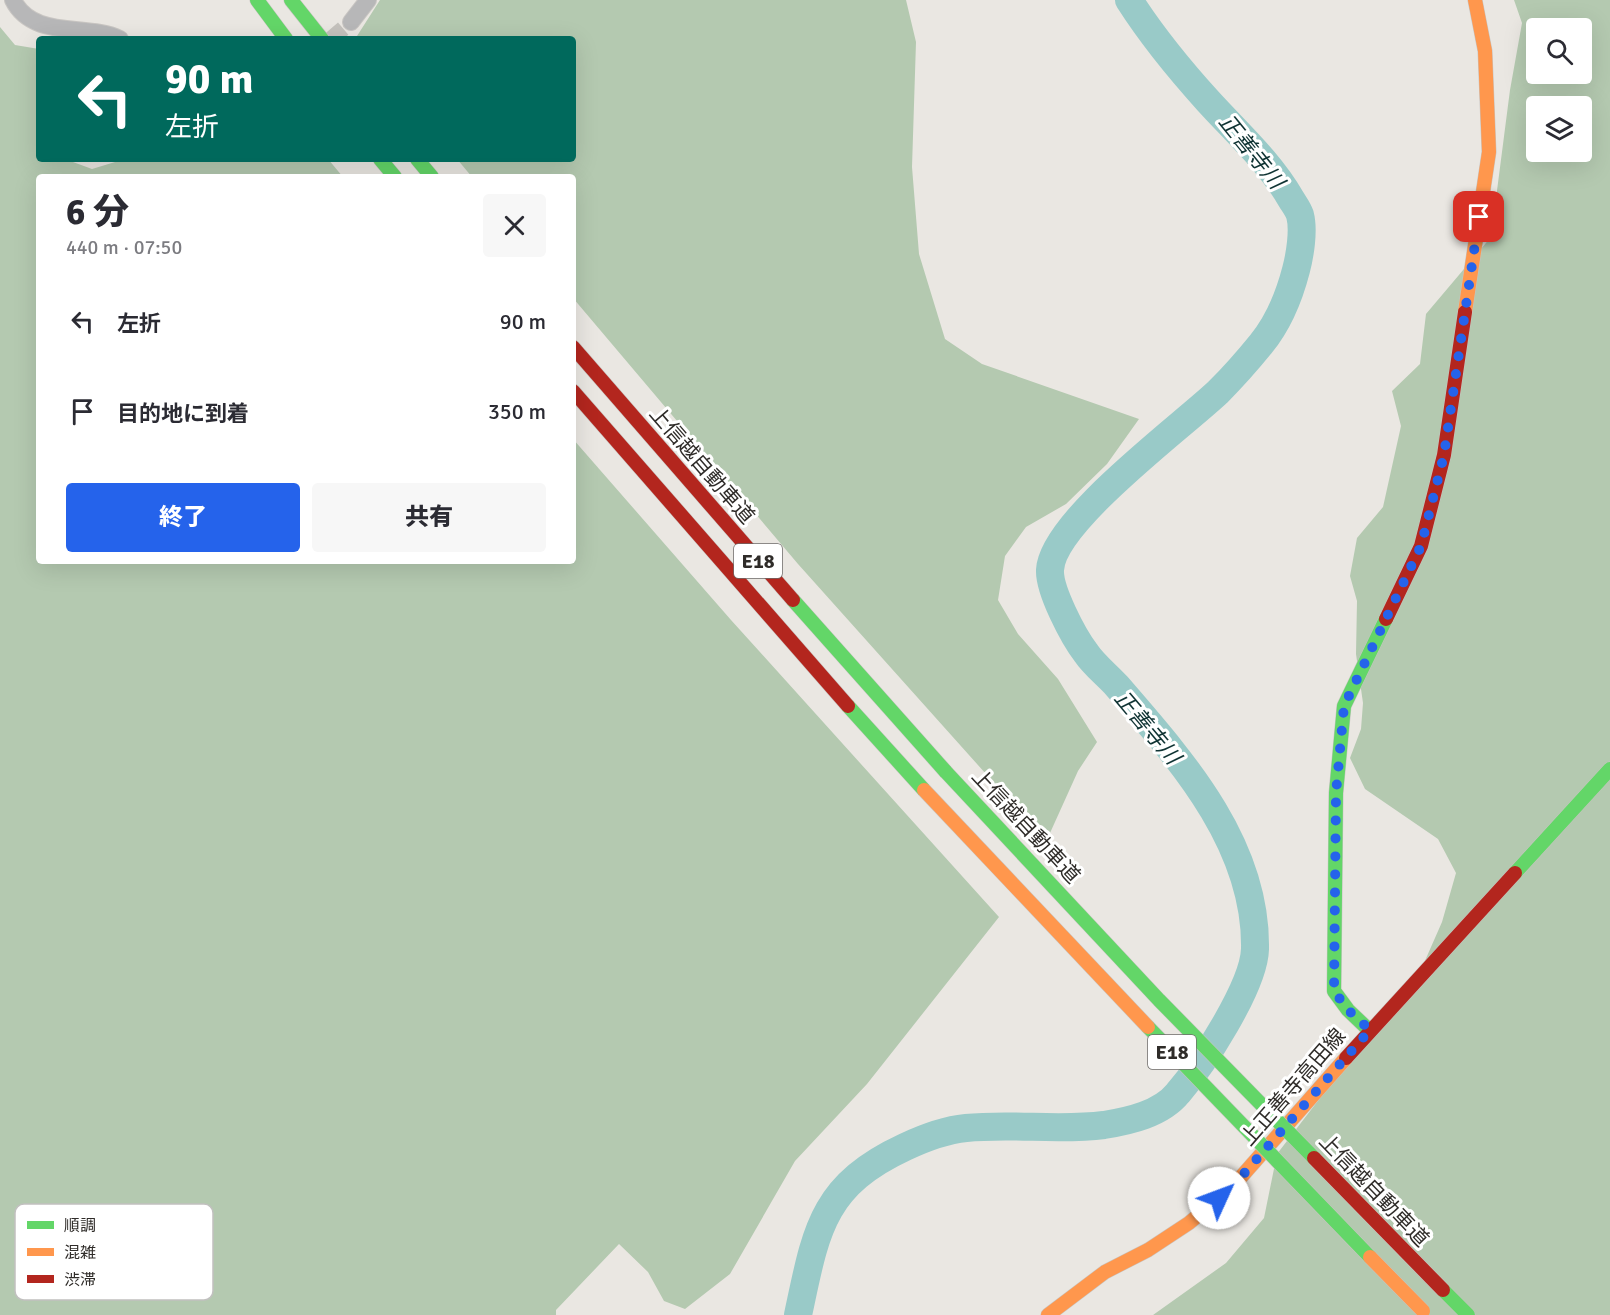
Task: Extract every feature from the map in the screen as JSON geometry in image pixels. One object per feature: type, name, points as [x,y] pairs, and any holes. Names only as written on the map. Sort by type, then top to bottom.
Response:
[{"type":"main road","points":[[257,0],[284,36]]},
{"type":"main road","points":[[291,0],[320,36]]},
{"type":"main road","points":[[1370,1030],[1348,1010],[1334,991],[1336,793],[1344,706],[1421,546],[1444,455],[1488,152],[1485,51],[1475,0]]},
{"type":"main road","points":[[382,162],[392,174]]},
{"type":"main road","points":[[420,162],[430,174]]},
{"type":"main road","name":"上信越自動車道","points":[[576,350],[722,520],[946,772],[1159,1000],[1468,1315]]},
{"type":"main road","name":"E18","points":[[576,394],[794,646],[924,790],[1142,1022],[1425,1313]]},
{"type":"main road","name":"上正善寺高田線","points":[[1048,1315],[1105,1272],[1149,1250],[1189,1223],[1234,1185],[1370,1030],[1610,769]]},
{"type":"street","points":[[13,0],[17,8],[33,20],[52,28],[101,36]]},
{"type":"street","points":[[351,21],[368,0]]},
{"type":"green space","points":[[380,0],[906,0],[916,42],[912,167],[919,254],[945,339],[982,364],[1139,419],[1107,464],[1066,504],[1026,527],[1005,556],[998,600],[1018,634],[1058,679],[1097,742],[1078,771],[1050,833],[1020,812],[798,564],[576,302],[576,174],[470,174],[460,162],[576,162],[576,36],[357,36]]},
{"type":"green space","points":[[1514,0],[1610,0],[1610,1315],[1153,1315],[1226,1263],[1264,1218],[1277,1154],[1424,963],[1442,922],[1456,873],[1438,839],[1365,789],[1350,758],[1361,729],[1363,703],[1356,654],[1357,601],[1350,576],[1357,538],[1383,507],[1401,426],[1392,391],[1420,364],[1426,314],[1491,237],[1510,90],[1522,23]]},
{"type":"green space","points":[[0,27],[15,45],[36,48],[36,162],[73,162],[92,169],[115,162],[330,162],[340,174],[36,174],[36,564],[576,564],[576,442],[731,620],[999,917],[867,1084],[795,1161],[730,1274],[685,1309],[664,1301],[648,1272],[619,1244],[556,1310],[556,1315],[0,1315]]},
{"type":"waterway","name":"正善寺川","points":[[798,1315],[810,1259],[818,1235],[839,1195],[855,1178],[877,1162],[905,1147],[951,1131],[1000,1126],[1087,1127],[1124,1121],[1154,1111],[1178,1093],[1213,1044],[1237,1003],[1252,965],[1255,949],[1252,911],[1243,874],[1229,839],[1211,806],[1189,774],[1081,645],[1063,613],[1051,579],[1050,570],[1056,550],[1094,502],[1218,392],[1267,336],[1287,299],[1300,250],[1302,228],[1300,215],[1282,185],[1263,160],[1176,64],[1129,0]]},
{"type":"tunnel","points":[[335,36],[351,22]]},
{"type":"traffic: fast","points":[[257,0],[284,36]]},
{"type":"traffic: fast","points":[[291,0],[320,36]]},
{"type":"traffic: fast","points":[[382,162],[392,174]]},
{"type":"traffic: fast","points":[[420,162],[430,174]]},
{"type":"traffic: fast","points":[[793,600],[946,772]]},
{"type":"traffic: fast","points":[[1370,1031],[1348,1010],[1334,991],[1336,793],[1344,706],[1386,619]]},
{"type":"traffic: fast","points":[[848,706],[924,790]]},
{"type":"traffic: fast","points":[[1515,873],[1610,769]]},
{"type":"traffic: fast","points":[[946,772],[1159,1000],[1314,1158]]},
{"type":"traffic: fast","points":[[1148,1027],[1370,1257]]},
{"type":"traffic: fast","points":[[1443,1290],[1468,1315]]},
{"type":"traffic: slow","points":[[1465,312],[1489,152],[1485,51],[1475,0]]},
{"type":"traffic: slow","points":[[924,790],[1148,1027]]},
{"type":"traffic: slow","points":[[1048,1315],[1105,1272],[1148,1250],[1189,1223],[1234,1185],[1346,1058]]},
{"type":"traffic: slow","points":[[1370,1257],[1423,1311]]},
{"type":"traffic: jam","points":[[1386,619],[1421,546],[1444,455],[1465,312]]},
{"type":"traffic: jam","points":[[576,350],[793,600]]},
{"type":"traffic: jam","points":[[576,394],[848,706]]},
{"type":"traffic: jam","points":[[1346,1058],[1515,873]]},
{"type":"traffic: jam","points":[[1314,1158],[1443,1290]]},
{"type":"route","points":[[1219,1198],[1234,1185],[1370,1030],[1348,1010],[1334,991],[1336,793],[1344,706],[1421,546],[1444,455],[1479,217]]}]
